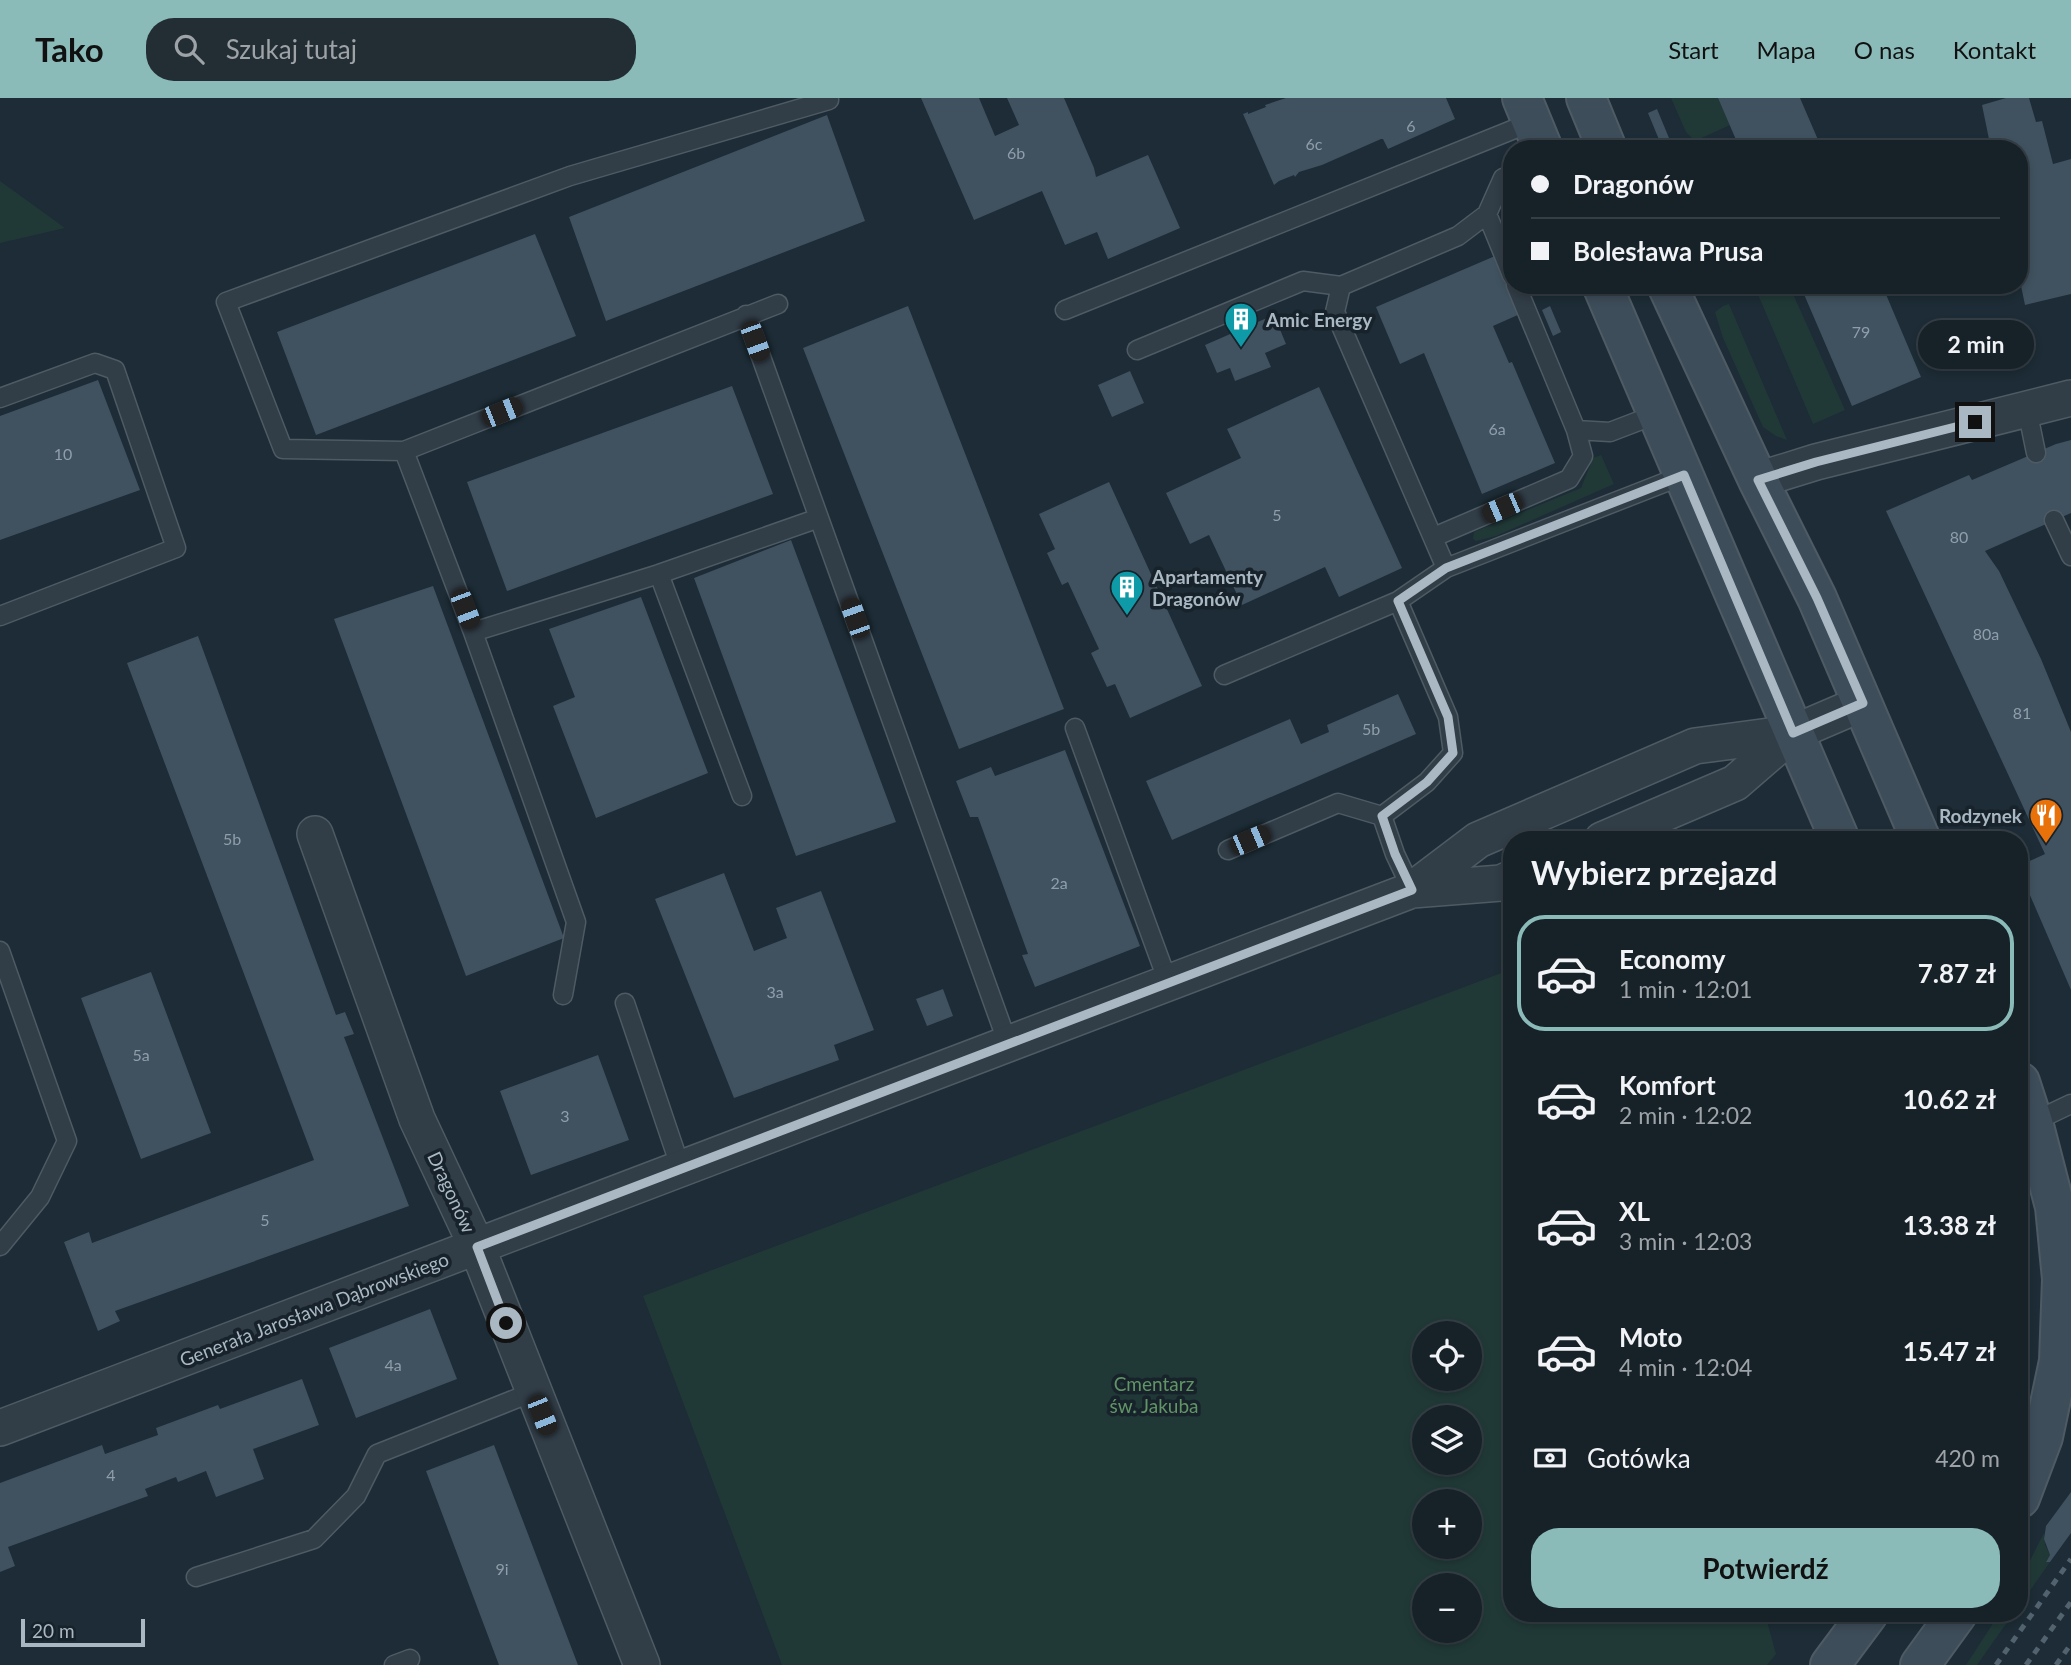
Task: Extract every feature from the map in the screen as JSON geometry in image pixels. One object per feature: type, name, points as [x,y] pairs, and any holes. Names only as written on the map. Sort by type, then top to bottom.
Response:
[{"type":"main road","points":[[1586,98],[1603,140]]},
{"type":"main road","points":[[1606,294],[1836,831]]},
{"type":"main road","points":[[1671,294],[1758,480],[1817,598],[1917,831]]},
{"type":"main road","points":[[2028,1107],[2055,1206],[2062,1279],[2059,1361],[2043,1437],[2028,1477]]},
{"type":"main road","points":[[1830,1665],[1862,1622]]},
{"type":"main road","points":[[1920,1665],[1951,1622]]},
{"type":"street","points":[[1758,480],[1816,462],[2071,398]]},
{"type":"street","name":"Generała Jarosława Dąbrowskiego","points":[[1412,890],[1478,840],[1695,746],[1793,733],[1863,703]]},
{"type":"street","name":"Generała Jarosława Dąbrowskiego","points":[[1623,831],[1735,783],[1793,733]]},
{"type":"street","name":"Dragonów","points":[[315,834],[417,1119],[477,1247],[642,1665]]},
{"type":"street","name":"Generała Jarosława Dąbrowskiego","points":[[1,1424],[477,1247],[1412,890],[1503,882]]},
{"type":"lane","points":[[778,304],[404,451],[283,449],[226,302],[570,176],[829,100]]},
{"type":"lane","points":[[1065,310],[1532,123]]},
{"type":"lane","points":[[1137,350],[1303,281],[1341,286],[1458,236],[1487,214],[1503,178]]},
{"type":"lane","points":[[1487,214],[1503,253]]},
{"type":"lane","points":[[1341,286],[1335,312],[1446,568]]},
{"type":"lane","points":[[1434,537],[1569,479],[1583,456],[1576,430],[1520,294]]},
{"type":"lane","points":[[746,315],[1008,1044]]},
{"type":"lane","points":[[0,398],[95,363],[115,370],[176,548],[0,616]]},
{"type":"lane","points":[[2027,409],[2036,453]]},
{"type":"lane","points":[[1576,430],[1610,432],[1657,414]]},
{"type":"lane","points":[[404,451],[473,632],[576,922],[562,995]]},
{"type":"lane","points":[[1224,675],[1398,601],[1446,568],[1684,475]]},
{"type":"lane","points":[[473,632],[659,574],[818,517]]},
{"type":"lane","points":[[2054,520],[2071,556]]},
{"type":"lane","points":[[659,574],[742,796]]},
{"type":"lane","points":[[1382,816],[1427,782],[1453,753],[1448,717],[1398,601]]},
{"type":"lane","points":[[1075,727],[1168,982]]},
{"type":"lane","points":[[1228,850],[1338,803],[1382,816]]},
{"type":"lane","points":[[1382,816],[1395,854],[1412,890]]},
{"type":"lane","points":[[0,951],[67,1141],[40,1197],[0,1246]]},
{"type":"lane","points":[[625,1003],[681,1168]]},
{"type":"lane","points":[[2033,1122],[2071,1104]]},
{"type":"lane","points":[[196,1577],[314,1539],[356,1496],[377,1454],[533,1392]]},
{"type":"green space","points":[[1671,98],[1718,98],[1730,125],[1697,140],[1686,132]]},
{"type":"green space","points":[[0,181],[65,228],[0,243]]},
{"type":"green space","points":[[1758,294],[1793,294],[1845,410],[1813,424]]},
{"type":"green space","points":[[1729,304],[1787,440],[1763,427],[1723,338],[1715,312]]},
{"type":"green space","points":[[1601,455],[1614,484],[1496,536],[1476,541],[1473,539],[1474,532],[1581,488],[1593,458]]},
{"type":"green space","name":"Cmentarz św. Jakuba","points":[[1503,972],[1503,1622],[1767,1622],[1776,1654],[1767,1665],[782,1665],[643,1296]]},
{"type":"green space","points":[[2044,1533],[2045,1545],[2050,1555],[2046,1561],[2050,1562],[2028,1594],[2028,1564]]},
{"type":"green space","points":[[1994,1622],[2007,1622],[1977,1665],[1966,1665]]},
{"type":"building","points":[[921,98],[979,98],[995,136],[1019,125],[1007,98],[1064,98],[1096,177],[1148,155],[1180,228],[1108,259],[1097,232],[1065,245],[1042,191],[974,220]]},
{"type":"building","points":[[1286,98],[1446,98],[1455,119],[1388,149],[1381,139],[1274,185],[1243,114]]},
{"type":"building","points":[[1718,98],[1800,98],[1818,140],[1736,140]]},
{"type":"building","points":[[2006,98],[2029,98],[2036,122],[2042,121],[2053,164],[2071,159],[2071,294],[2025,305],[2023,294],[2028,294],[2028,140],[1989,140],[1982,105]]},
{"type":"building","points":[[1657,109],[1669,138],[1659,140],[1648,113]]},
{"type":"building","points":[[827,115],[865,221],[606,321],[569,217]]},
{"type":"building","points":[[535,234],[576,336],[316,435],[277,332]]},
{"type":"building","points":[[1495,256],[1503,275],[1503,294],[1511,294],[1520,314],[1493,326],[1509,363],[1512,362],[1555,463],[1482,494],[1424,353],[1400,364],[1376,307]]},
{"type":"building","points":[[1804,294],[1886,294],[1921,377],[1852,406]]},
{"type":"building","points":[[908,306],[1064,709],[959,749],[803,348]]},
{"type":"building","points":[[1550,306],[1561,332],[1553,336],[1542,310]]},
{"type":"building","name":"Amic Energy","points":[[1274,315],[1286,344],[1265,353],[1271,367],[1235,381],[1230,368],[1217,373],[1205,345]]},
{"type":"building","points":[[1130,371],[1144,403],[1112,417],[1098,385]]},
{"type":"building","points":[[98,380],[140,490],[0,540],[0,416]]},
{"type":"building","points":[[732,386],[773,494],[507,591],[467,482]]},
{"type":"building","points":[[1319,387],[1402,568],[1339,597],[1325,567],[1242,605],[1209,535],[1190,544],[1166,493],[1241,458],[1227,429]]},
{"type":"building","points":[[2071,440],[2071,513],[1985,551],[1999,571],[2041,659],[2071,732],[2071,990],[2028,891],[2028,862],[2045,854],[1886,511],[1969,475],[1972,480]]},
{"type":"building","name":"Apartamenty Dragonów","points":[[1109,482],[1202,686],[1130,718],[1115,684],[1107,687],[1091,653],[1099,649],[1068,582],[1062,585],[1047,553],[1055,549],[1039,514]]},
{"type":"building","points":[[791,540],[896,822],[796,856],[694,578]]},
{"type":"building","points":[[433,586],[564,938],[466,976],[334,619]]},
{"type":"building","points":[[641,597],[708,773],[596,818],[553,706],[575,697],[549,629]]},
{"type":"building","points":[[198,636],[336,1015],[345,1012],[354,1034],[344,1037],[409,1206],[115,1311],[120,1321],[98,1331],[64,1242],[89,1232],[92,1243],[314,1160],[127,663]]},
{"type":"building","points":[[1398,694],[1416,734],[1172,840],[1146,781],[1290,719],[1301,744],[1329,732],[1327,725]]},
{"type":"building","points":[[1065,750],[1140,946],[1035,987],[1022,955],[1028,954],[978,817],[970,817],[956,781],[991,767],[995,776]]},
{"type":"building","points":[[724,873],[754,951],[787,938],[776,908],[821,891],[874,1030],[834,1045],[839,1060],[734,1098],[655,899]]},
{"type":"building","points":[[151,972],[211,1133],[141,1159],[81,998]]},
{"type":"building","points":[[943,989],[953,1016],[927,1026],[916,999]]},
{"type":"building","points":[[598,1055],[629,1140],[531,1175],[500,1091]]},
{"type":"building","points":[[430,1309],[457,1379],[356,1418],[329,1348]]},
{"type":"building","points":[[302,1379],[319,1425],[253,1449],[264,1479],[216,1497],[206,1471],[178,1482],[176,1477],[145,1489],[148,1496],[8,1547],[15,1566],[0,1572],[0,1483],[102,1445],[105,1454],[158,1435],[156,1428],[218,1405],[220,1409]]},
{"type":"building","points":[[494,1445],[578,1665],[499,1665],[426,1471]]},
{"type":"building","points":[[2071,1492],[2071,1533],[2050,1562],[2046,1562],[2050,1555],[2044,1539],[2046,1526]]},
{"type":"railway","points":[[2028,1620],[2071,1559]]},
{"type":"railway","points":[[2026,1665],[2071,1602]]},
{"type":"railway","points":[[1996,1665],[2026,1622]]},
{"type":"railway","points":[[2056,1665],[2071,1644]]},
{"type":"place","name":"Amic Energy","points":[[1241,349]]},
{"type":"place","name":"Apartamenty Dragonów","points":[[1127,617]]},
{"type":"place","name":"Rodzynek","points":[[2046,845]]},
{"type":"route","points":[[506,1323],[477,1247],[1412,890],[1395,854],[1382,816],[1427,782],[1453,753],[1448,717],[1398,601],[1446,568],[1684,475],[1793,733],[1863,703],[1817,598],[1758,480],[1816,462],[1975,422]]}]
